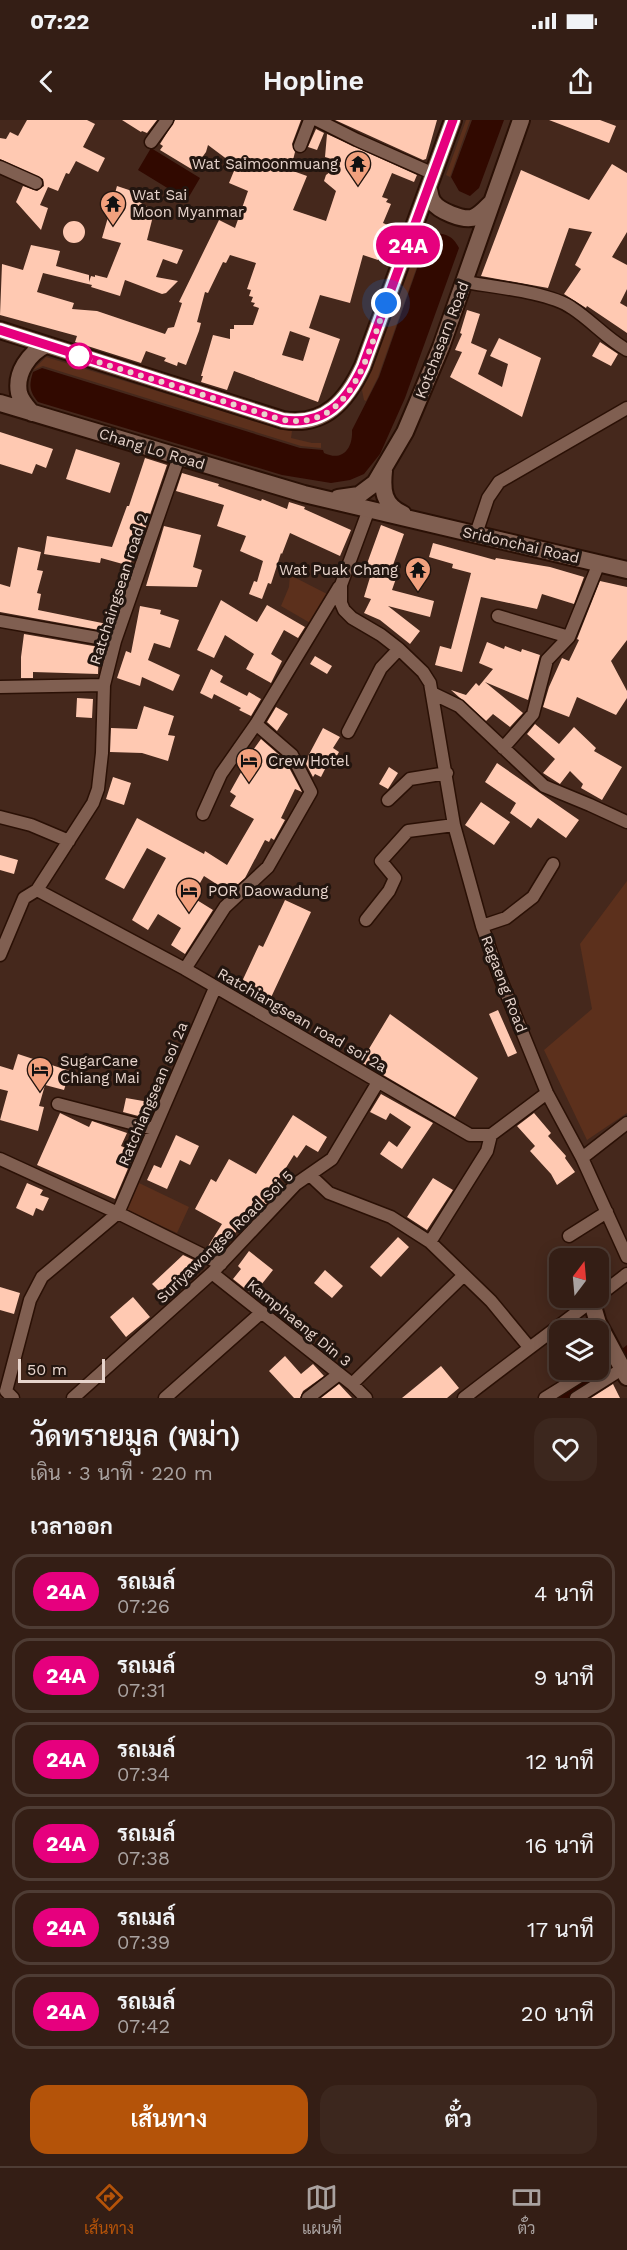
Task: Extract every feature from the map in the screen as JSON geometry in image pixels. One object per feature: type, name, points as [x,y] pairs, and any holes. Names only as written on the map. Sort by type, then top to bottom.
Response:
[{"type":"main road","points":[[2,331],[283,420],[316,418],[334,408],[346,397],[363,366],[453,120]]},
{"type":"main road","name":"Kotchasarn Road","points":[[304,494],[343,498],[359,495],[375,483],[384,470],[419,400],[478,247],[521,120]]},
{"type":"main road","points":[[432,181],[434,204],[440,209],[465,218],[472,218],[492,202]]},
{"type":"main road","points":[[415,227],[424,219],[433,217],[451,220],[470,231],[478,247]]},
{"type":"main road","points":[[0,397],[11,387],[20,352],[18,343],[2,331]]},
{"type":"main road","points":[[32,413],[18,391],[20,378],[25,363],[36,350],[46,345]]},
{"type":"main road","name":"Chang Lo Road","points":[[0,403],[304,494]]},
{"type":"main road","points":[[384,470],[383,493],[388,503],[397,511],[414,519]]},
{"type":"main road","name":"Sridonchai Road","points":[[304,494],[627,570]]},
{"type":"main road","points":[[609,1359],[622,1372]]},
{"type":"street","points":[[151,142],[167,120]]},
{"type":"street","points":[[300,146],[310,120]]},
{"type":"street","points":[[317,120],[432,181]]},
{"type":"street","points":[[0,167],[36,183]]},
{"type":"street","points":[[465,282],[543,296],[571,306],[612,341],[627,350]]},
{"type":"street","points":[[476,534],[488,498],[500,482],[627,408]]},
{"type":"street","name":"Ratchaingsean road 2","points":[[0,955],[24,898],[38,890],[93,803],[98,789],[102,753],[104,685],[115,641],[179,457]]},
{"type":"street","points":[[203,814],[221,774],[256,724],[340,585],[369,509]]},
{"type":"street","points":[[503,748],[533,714],[547,660],[569,637],[599,563]]},
{"type":"street","name":"Ragaeng Road","points":[[340,585],[340,597],[344,610],[352,618],[399,649],[423,672],[430,683],[434,694],[454,825],[482,926],[502,985],[547,1093],[582,1158],[627,1257]]},
{"type":"street","points":[[498,616],[569,637]]},
{"type":"street","points":[[0,621],[115,641]]},
{"type":"street","points":[[348,732],[381,668],[399,649]]},
{"type":"street","points":[[0,687],[104,685]]},
{"type":"street","points":[[434,694],[459,706],[544,786],[627,822]]},
{"type":"street","points":[[185,969],[225,908],[268,867],[311,792],[292,755],[256,724]]},
{"type":"street","points":[[388,800],[410,779],[447,773]]},
{"type":"street","points":[[0,817],[31,825],[69,841]]},
{"type":"street","points":[[366,920],[389,891],[395,878],[381,861],[408,831],[454,825]]},
{"type":"street","points":[[482,926],[506,918],[533,897],[553,864]]},
{"type":"street","name":"Ratchiangsean road soi 2a","points":[[38,890],[185,969],[470,1136],[491,1135]]},
{"type":"street","name":"Ratchiangsean soi 2a","points":[[13,1398],[6,1391],[30,1300],[42,1277],[118,1213],[215,988]]},
{"type":"street","name":"Suriyawongse Road Soi 5","points":[[73,1398],[216,1268],[296,1184],[311,1176],[332,1159],[378,1082]]},
{"type":"street","points":[[430,1242],[488,1151],[491,1135],[547,1093]]},
{"type":"street","points":[[58,1104],[154,1129]]},
{"type":"street","points":[[582,1158],[627,1123]]},
{"type":"street","points":[[0,1159],[118,1213],[216,1268]]},
{"type":"street","points":[[311,1176],[328,1193],[392,1217],[430,1242],[491,1301],[529,1347]]},
{"type":"street","points":[[569,1236],[607,1212]]},
{"type":"street","name":"Kamphaeng Din 3","points":[[216,1268],[262,1312],[352,1384],[366,1398]]},
{"type":"street","points":[[609,1288],[626,1273]]},
{"type":"street","points":[[352,1384],[464,1275]]},
{"type":"street","points":[[464,1398],[529,1347],[585,1308]]},
{"type":"street","points":[[165,1398],[262,1312]]},
{"type":"street","points":[[576,1398],[622,1372]]},
{"type":"street","points":[[308,1398],[339,1374]]},
{"type":"street","points":[[545,1398],[574,1380]]},
{"type":"shaded area","points":[[466,120],[470,120],[450,177],[446,175]]},
{"type":"shaded area","points":[[472,120],[504,120],[479,188],[470,196],[459,191],[451,177]]},
{"type":"shaded area","points":[[151,148],[200,178],[187,200],[138,170]]},
{"type":"shaded area","points":[[434,233],[449,236],[459,248],[405,398],[380,454],[364,474],[350,480],[331,483],[282,475],[38,402],[31,391],[33,372],[42,368],[300,448],[323,450],[324,453],[337,456],[349,448],[352,430],[379,377],[427,240]]},
{"type":"shaded area","points":[[422,236],[427,238],[378,377],[366,401],[362,390]]},
{"type":"shaded area","points":[[46,357],[292,431],[291,438],[321,443],[321,448],[301,446],[43,366],[33,370]]},
{"type":"shaded area","points":[[290,575],[329,595],[312,624],[281,606],[289,587]]},
{"type":"shaded area","points":[[627,881],[627,1113],[587,1140],[544,1050],[592,1009],[580,944]]},
{"type":"shaded area","points":[[139,1183],[189,1207],[177,1233],[127,1210]]},
{"type":"shaded area","points":[[627,1345],[627,1360],[609,1374],[609,1359]]},
{"type":"shaded area","points":[[578,1380],[602,1380],[570,1398],[548,1398]]},
{"type":"building","points":[[27,120],[87,120],[95,124],[83,147],[105,158],[98,172],[76,161],[69,174],[66,173],[58,191],[48,187],[40,205],[48,208],[41,230],[16,202],[23,186],[37,191],[44,186],[43,179],[0,159],[0,138],[6,139],[10,132],[18,136]]},
{"type":"building","points":[[122,120],[157,120],[147,133],[141,132]]},
{"type":"building","points":[[175,120],[301,120],[292,144],[295,152],[293,160],[297,162],[293,171],[307,176],[293,210],[326,221],[336,191],[324,181],[335,160],[325,157],[327,134],[417,175],[414,182],[392,173],[382,197],[388,199],[386,202],[391,204],[383,223],[392,227],[391,231],[396,233],[391,247],[389,246],[386,254],[381,252],[378,260],[363,255],[350,303],[320,295],[309,328],[340,339],[318,402],[234,371],[227,390],[201,382],[213,335],[230,339],[230,329],[234,329],[234,325],[253,325],[259,308],[253,306],[255,303],[251,302],[253,297],[249,296],[251,290],[247,289],[256,263],[230,255],[226,263],[223,262],[208,293],[205,292],[197,322],[201,323],[199,331],[186,365],[178,362],[177,366],[164,361],[166,358],[146,351],[141,363],[75,342],[77,336],[0,315],[2,264],[23,270],[31,245],[60,251],[56,266],[89,275],[89,282],[91,276],[95,277],[95,275],[107,278],[121,243],[102,238],[117,186],[138,193],[136,197],[143,199],[141,205],[151,208],[149,216],[152,220],[147,240],[183,250],[177,264],[163,259],[156,277],[178,281],[162,294],[125,280],[120,296],[91,287],[92,285],[43,273],[37,292],[74,303],[72,309],[97,311],[165,334],[168,328],[174,327],[182,303],[179,302],[219,220],[235,228],[248,191],[229,183],[236,166],[208,145],[206,152],[193,170],[160,150],[163,146],[160,144]],"holes":[[[290,331],[310,338],[303,361],[282,355]]]},
{"type":"building","points":[[335,120],[437,120],[426,159],[423,160]]},
{"type":"building","points":[[549,120],[600,120],[616,126],[609,143]]},
{"type":"building","points":[[316,129],[324,133],[317,150],[308,147]]},
{"type":"building","points":[[612,164],[627,173],[627,232],[612,257],[627,265],[627,289],[620,303],[627,307],[627,333],[587,306],[586,308],[564,294],[581,269],[575,265],[592,232],[569,228],[548,288],[481,276],[521,170],[589,200]]},
{"type":"building","points":[[74,221],[82,224],[85,232],[82,240],[74,243],[66,240],[63,232],[66,224]]},
{"type":"building","points":[[467,310],[480,314],[471,343],[487,350],[478,374],[502,387],[508,364],[490,356],[499,338],[541,358],[522,417],[450,377],[462,352],[455,350],[462,334],[460,333]]},
{"type":"building","points":[[600,342],[618,354],[611,366],[592,356]]},
{"type":"building","points":[[0,432],[53,449],[46,468],[36,464],[32,474],[0,464]]},
{"type":"building","points":[[76,449],[120,463],[110,493],[66,479]]},
{"type":"building","points":[[145,458],[167,465],[140,544],[137,543],[130,566],[101,558],[100,563],[44,554],[47,536],[112,547]]},
{"type":"building","points":[[182,473],[287,509],[289,502],[305,507],[304,509],[351,530],[340,556],[290,533],[271,584],[268,583],[262,599],[249,594],[254,581],[257,582],[263,561],[240,551],[246,536],[217,526],[224,505],[176,491]]},
{"type":"building","points":[[381,525],[404,534],[393,565],[400,567],[392,590],[434,601],[430,617],[388,606],[420,631],[410,644],[380,620],[364,613],[371,599],[364,597],[371,574],[364,572]]},
{"type":"building","points":[[164,526],[201,535],[193,567],[202,570],[197,587],[146,586]]},
{"type":"building","points":[[433,543],[495,560],[496,558],[550,567],[584,577],[574,604],[542,594],[537,609],[481,597],[462,672],[435,665],[440,646],[451,649],[471,573],[452,568],[453,564],[429,557]]},
{"type":"building","points":[[18,547],[41,552],[37,570],[43,571],[37,593],[41,594],[38,610],[112,625],[110,632],[0,612],[0,584],[10,587]]},
{"type":"building","points":[[600,581],[627,587],[627,640],[611,661],[627,691],[627,698],[616,715],[577,697],[569,717],[543,707],[562,658],[569,661],[579,640],[577,639]]},
{"type":"building","points":[[221,600],[257,622],[267,605],[305,627],[298,638],[284,630],[271,654],[282,661],[271,683],[246,669],[254,654],[225,635],[214,658],[197,650]]},
{"type":"building","points":[[140,606],[161,610],[160,614],[179,620],[170,648],[154,643],[148,660],[180,675],[173,691],[142,677],[140,686],[117,678],[126,651],[131,653]]},
{"type":"building","points":[[24,634],[99,647],[98,674],[33,672],[33,678],[21,678]]},
{"type":"building","points":[[487,642],[504,649],[505,646],[521,652],[522,649],[540,655],[528,700],[485,682],[523,713],[510,727],[493,714],[486,721],[451,690],[466,695],[476,683],[479,686],[493,669],[479,663]]},
{"type":"building","points":[[315,656],[332,666],[327,674],[310,664]]},
{"type":"building","points":[[211,669],[223,676],[220,682],[247,696],[249,692],[261,699],[251,716],[214,694],[212,699],[200,693]]},
{"type":"building","points":[[77,698],[93,699],[92,718],[76,717]]},
{"type":"building","points":[[144,706],[174,716],[168,735],[175,736],[168,761],[142,753],[110,752],[111,728],[137,729]]},
{"type":"building","points":[[276,707],[288,714],[277,731],[267,722]]},
{"type":"building","points":[[535,724],[559,744],[574,727],[596,748],[594,751],[622,767],[602,800],[581,788],[583,784],[570,771],[560,784],[543,773],[555,759],[527,734]]},
{"type":"building","points":[[323,728],[340,737],[333,748],[339,752],[335,759],[331,757],[321,777],[315,774],[313,777],[305,762]]},
{"type":"building","points":[[261,739],[285,760],[302,792],[295,789],[281,818],[285,820],[274,840],[271,838],[269,842],[265,840],[245,878],[229,892],[204,876],[192,897],[213,910],[185,954],[171,945],[181,928],[158,914],[148,930],[132,920],[166,858],[147,848],[124,889],[105,879],[137,818],[204,854],[205,851],[227,865],[254,819],[230,806],[236,796],[230,792],[248,757]]},
{"type":"building","points":[[497,763],[579,820],[566,838],[538,818],[531,828],[510,813],[516,803],[485,782]]},
{"type":"building","points":[[389,767],[398,773],[388,789],[379,784]]},
{"type":"building","points":[[113,777],[131,783],[124,805],[106,799]]},
{"type":"building","points":[[481,802],[510,822],[494,845],[465,825]]},
{"type":"building","points":[[0,855],[18,860],[14,874],[0,870]]},
{"type":"building","points":[[285,900],[311,912],[267,1006],[238,990],[259,945],[263,947]]},
{"type":"building","points":[[498,1010],[517,1053],[508,1057],[489,1014]]},
{"type":"building","points":[[390,1014],[478,1078],[455,1117],[361,1062]]},
{"type":"building","name":"SugarCane Chiang Mai","points":[[18,1054],[70,1071],[64,1090],[45,1085],[39,1106],[44,1107],[38,1131],[0,1120],[8,1091],[0,1089],[0,1066],[13,1070]]},
{"type":"building","points":[[381,1094],[433,1123],[402,1169],[380,1154],[389,1141],[397,1147],[411,1127],[390,1113],[386,1120],[370,1112]]},
{"type":"building","points":[[126,1098],[149,1102],[146,1118],[123,1112]]},
{"type":"building","points":[[60,1113],[89,1127],[92,1121],[127,1133],[121,1146],[135,1152],[115,1199],[37,1165]]},
{"type":"building","points":[[534,1113],[551,1133],[548,1136],[566,1156],[565,1158],[575,1172],[557,1185],[551,1174],[530,1151],[535,1146],[517,1126]]},
{"type":"building","points":[[293,1115],[327,1137],[318,1152],[306,1145],[297,1158],[294,1155],[277,1182],[281,1185],[266,1204],[257,1199],[245,1220],[219,1254],[207,1248],[222,1224],[195,1209],[211,1179],[216,1182],[229,1159],[256,1174]]},
{"type":"building","points":[[176,1135],[199,1146],[190,1165],[180,1160],[167,1189],[147,1180],[154,1165],[161,1168]]},
{"type":"building","points":[[433,1178],[453,1190],[427,1230],[407,1217]]},
{"type":"building","points":[[27,1183],[43,1190],[40,1195],[49,1198],[43,1211],[36,1208],[33,1216],[16,1208]]},
{"type":"building","points":[[398,1237],[409,1247],[381,1277],[370,1267]]},
{"type":"building","points":[[249,1251],[273,1270],[253,1295],[233,1279],[241,1269],[238,1266]]},
{"type":"building","points":[[183,1255],[204,1265],[167,1299],[152,1284]]},
{"type":"building","points":[[325,1270],[343,1286],[332,1298],[314,1283]]},
{"type":"building","points":[[0,1287],[20,1293],[14,1314],[0,1310]]},
{"type":"building","points":[[133,1297],[150,1317],[126,1337],[110,1317]]},
{"type":"building","points":[[285,1356],[301,1374],[313,1364],[324,1376],[303,1391],[300,1398],[294,1398],[269,1371]]},
{"type":"building","points":[[441,1366],[459,1388],[447,1398],[402,1398]]},
{"type":"building","points":[[339,1384],[352,1398],[321,1398]]},
{"type":"building","points":[[613,1384],[620,1398],[591,1398]]},
{"type":"bus line","name":"24A","points":[[0,330],[283,420],[305,421],[316,418],[334,408],[355,384],[453,120]]},
{"type":"place","name":"Wat Saimoonmuang","points":[[358,187]]},
{"type":"place","name":"Wat Sai Moon Myanmar","points":[[113,227]]},
{"type":"place","name":"Wat Puak Chang","points":[[418,593]]},
{"type":"place","name":"Crew Hotel","points":[[249,784]]},
{"type":"place","name":"POR Daowadung","points":[[189,914]]},
{"type":"place","name":"SugarCane Chiang Mai","points":[[40,1093]]},
{"type":"route","points":[[79,356],[283,420],[305,421],[334,408],[355,384],[386,303]]}]
